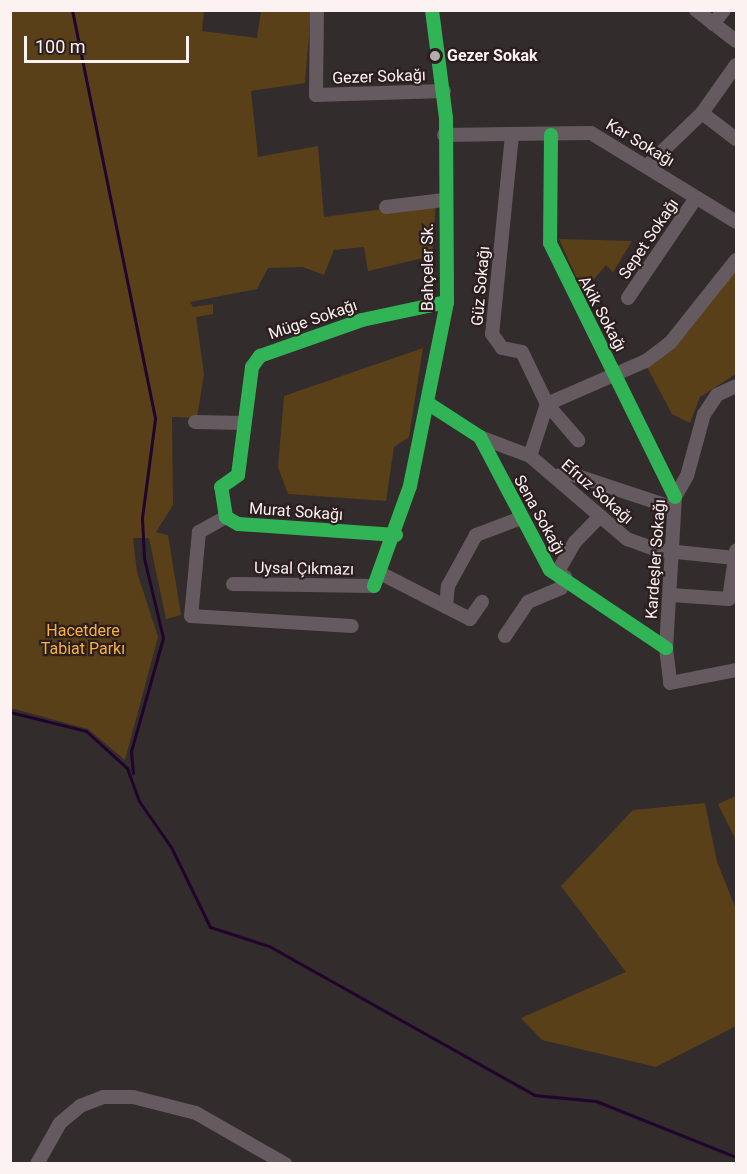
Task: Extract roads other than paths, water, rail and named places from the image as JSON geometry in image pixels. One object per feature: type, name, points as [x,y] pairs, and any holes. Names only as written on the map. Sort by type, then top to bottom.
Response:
[{"type":"street","name":"Gezer Sokağı","points":[[317,10],[316,95],[444,91]]},
{"type":"street","name":"Bahçeler Sk.","points":[[374,586],[396,535],[429,404],[447,302],[444,91],[432,10]]},
{"type":"street","points":[[696,10],[736,41]]},
{"type":"street","points":[[714,24],[724,10]]},
{"type":"street","points":[[648,165],[702,113],[736,65]]},
{"type":"street","points":[[702,113],[736,139]]},
{"type":"street","name":"Kar Sokağı","points":[[444,135],[591,133],[648,165],[696,198],[735,217]]},
{"type":"street","name":"Güz Sokağı","points":[[512,135],[492,334],[502,348],[522,352],[547,404],[578,440]]},
{"type":"street","name":"Akik Sokağı","points":[[551,135],[550,243],[616,375],[675,502]]},
{"type":"street","name":"Sepet Sokağı","points":[[628,298],[696,198]]},
{"type":"street","points":[[386,207],[444,200]]},
{"type":"street","points":[[530,456],[547,404],[616,375],[670,343],[736,260]]},
{"type":"street","name":"Müge Sokağı","points":[[221,487],[238,475],[252,367],[260,356],[363,320],[447,302]]},
{"type":"street","name":"Kardeşler Sokağı","points":[[736,386],[717,395],[704,414],[687,476],[675,502],[666,648],[670,683],[736,670]]},
{"type":"street","points":[[429,404],[480,436]]},
{"type":"street","points":[[195,422],[244,423]]},
{"type":"street","name":"Efruz Sokağı","points":[[480,436],[530,456],[627,539],[673,552],[736,554]]},
{"type":"street","name":"Sena Sokağı","points":[[480,436],[541,558],[561,575],[666,648]]},
{"type":"street","points":[[556,476],[571,474],[675,502]]},
{"type":"street","name":"Murat Sokağı","points":[[221,487],[226,517],[238,524],[396,535]]},
{"type":"street","points":[[505,636],[528,602],[561,588],[561,575],[574,542],[600,516]]},
{"type":"street","points":[[226,517],[200,532],[191,616],[352,626]]},
{"type":"street","points":[[446,607],[448,586],[476,535],[521,518]]},
{"type":"street","points":[[671,595],[733,605],[736,554]]},
{"type":"street","points":[[380,573],[470,620],[482,602]]},
{"type":"street","name":"Uysal Çıkmazı","points":[[233,584],[374,586]]},
{"type":"street","points":[[37,1164],[60,1123],[80,1106],[113,1097],[196,1113],[285,1164]]},
{"type":"waterway","points":[[72,10],[155,419],[142,518],[144,558],[163,638],[131,751],[133,773]]},
{"type":"waterway","points":[[10,712],[86,731],[127,768],[139,801],[171,847],[210,927],[269,946],[534,1095],[596,1101],[736,1157]]},
{"type":"place","name":"Gezer Sokak","points":[[435,56]]},
{"type":"park label","name":"Hacetdere Tabiat Parkı","points":[[83,640]]}]
